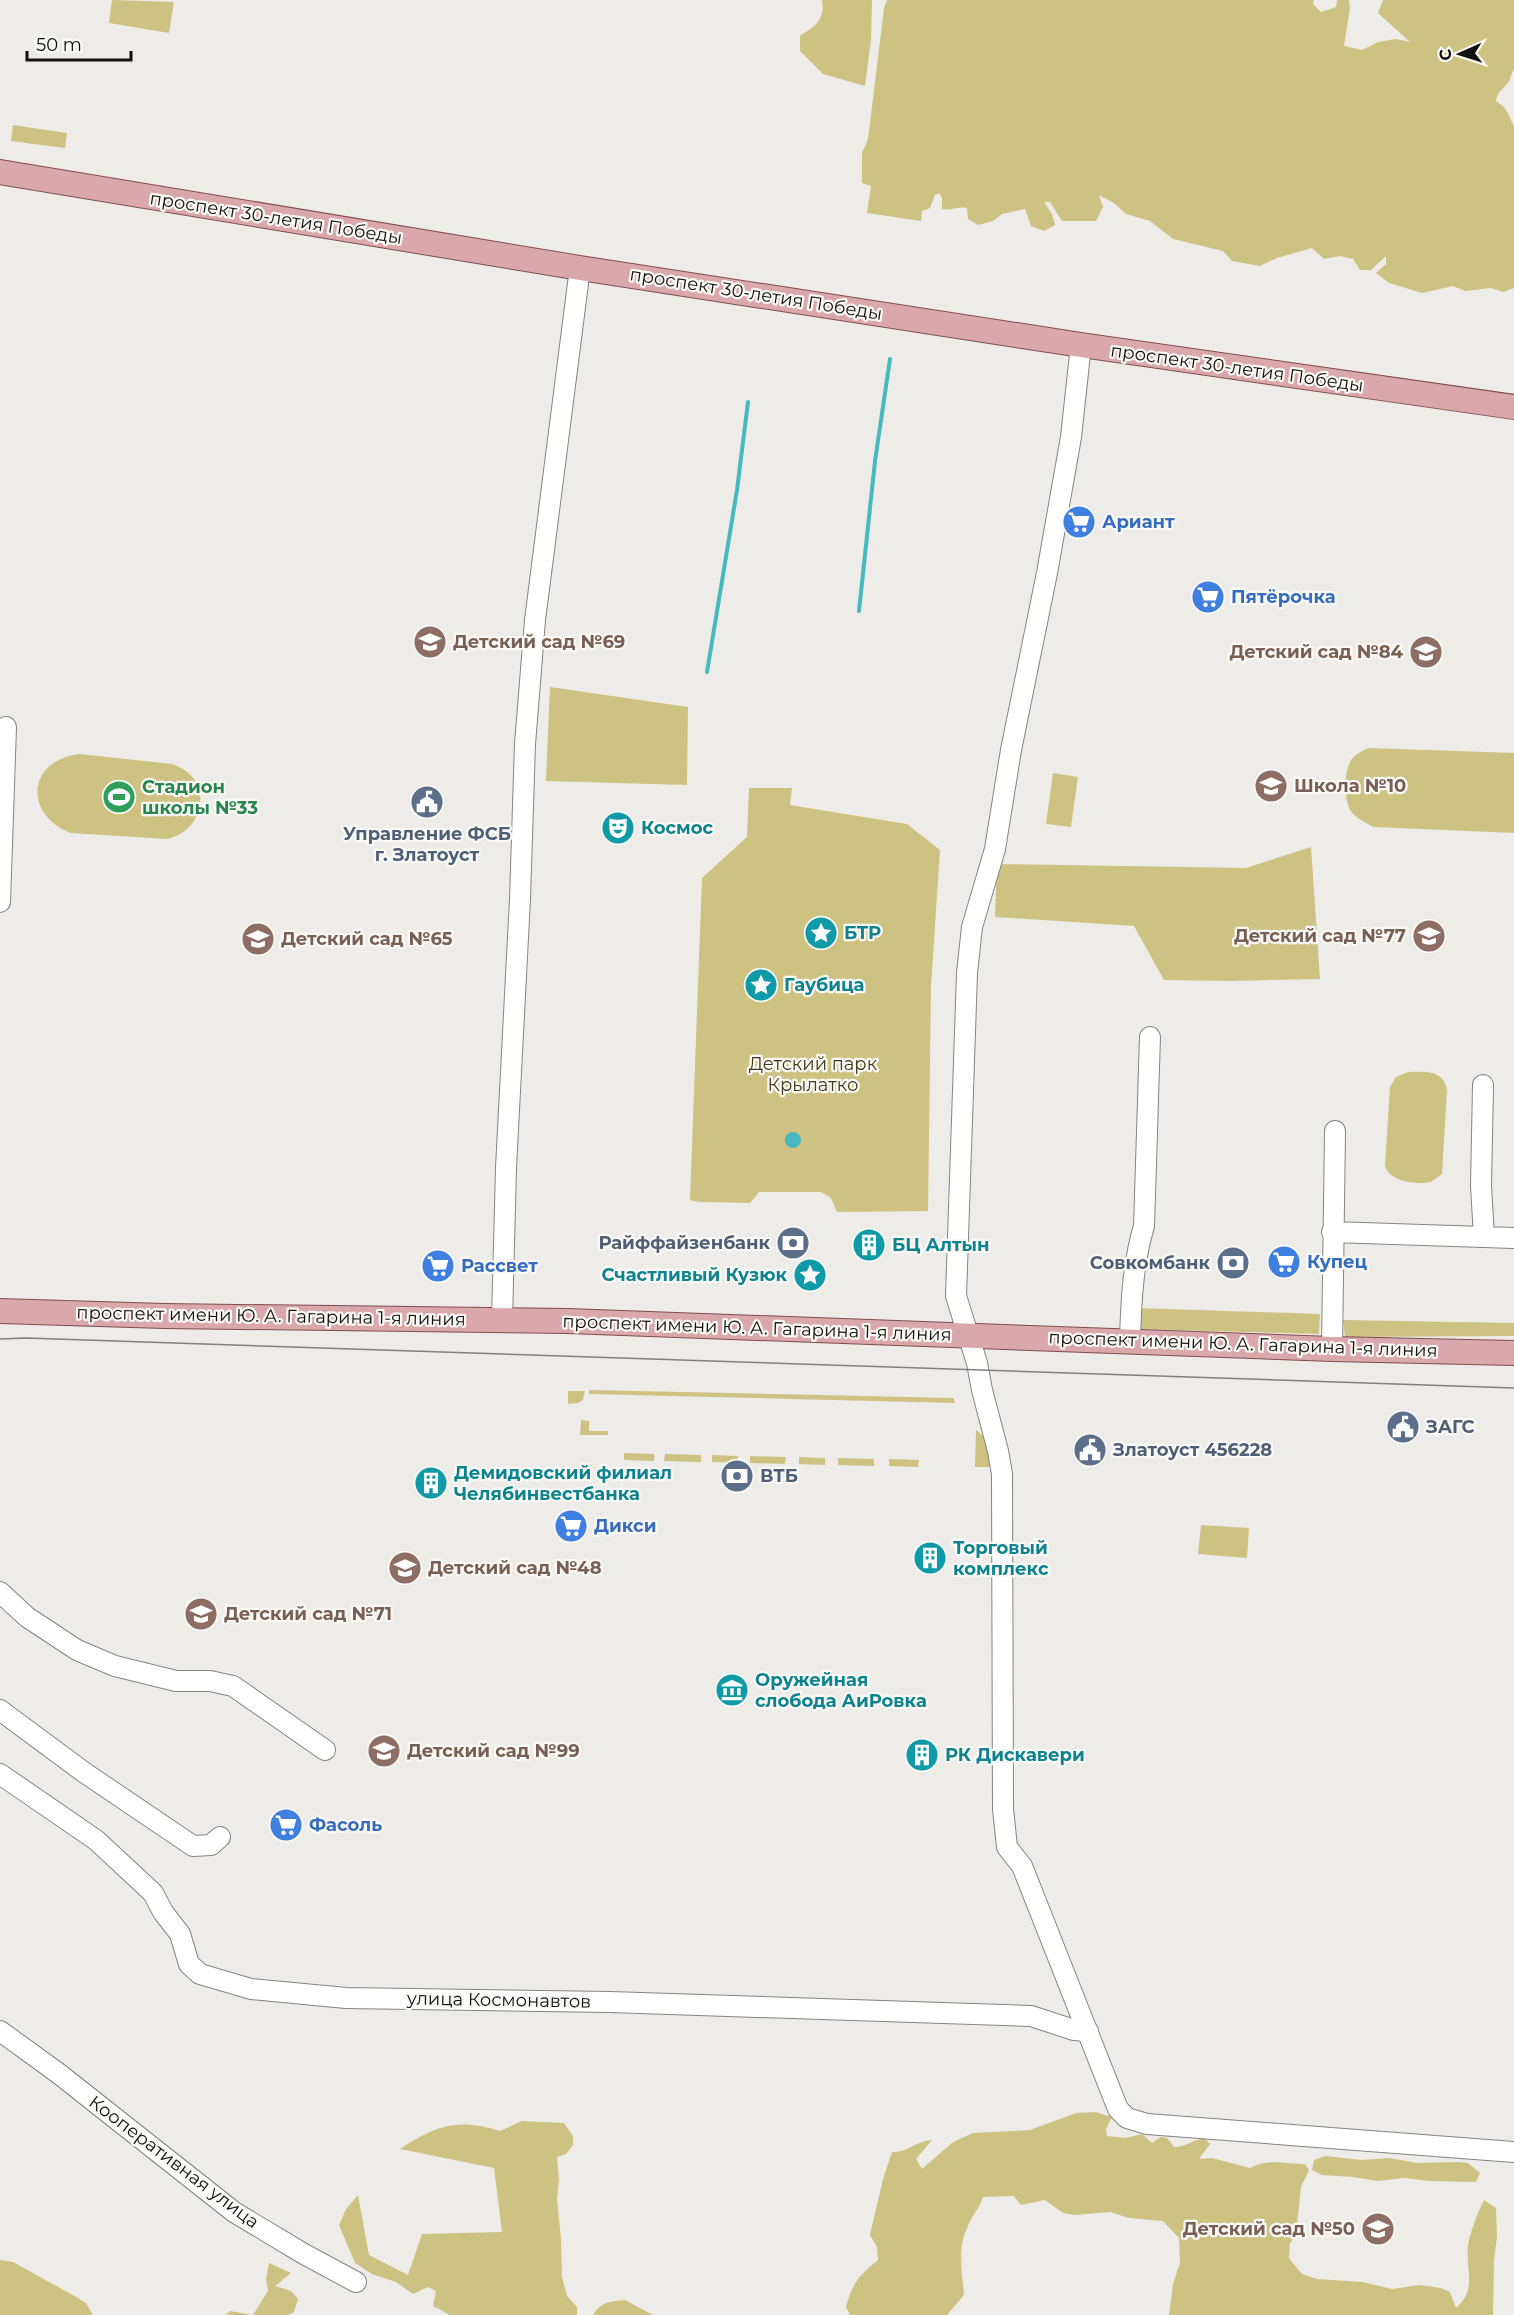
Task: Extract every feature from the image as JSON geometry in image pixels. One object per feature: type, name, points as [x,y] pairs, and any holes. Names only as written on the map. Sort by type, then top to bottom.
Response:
[{"type":"main road","name":"проспект 30-летия Победы","points":[[0,172],[580,268],[1081,345],[1514,407]]},
{"type":"main road","name":"проспект имени Ю. А. Гагарина 1-я линия","points":[[0,1311],[164,1316],[502,1320],[1332,1349],[1514,1353]]},
{"type":"street","points":[[502,1320],[506,1168],[520,899],[525,744],[535,620],[580,268]]},
{"type":"street","points":[[1081,345],[1071,437],[1047,573],[1011,750],[995,849],[972,927],[967,973],[956,1296],[977,1363],[974,1392],[998,1451],[1002,1480],[1003,1809],[1007,1847],[1022,1866],[1118,2109],[1127,2118],[1147,2124],[1514,2152]]},
{"type":"street","points":[[0,902],[6,727]]},
{"type":"street","points":[[1130,1341],[1131,1301],[1137,1250],[1144,1226],[1150,1037]]},
{"type":"street","points":[[1484,1084],[1481,1186],[1484,1237]]},
{"type":"street","points":[[1332,1349],[1335,1131]]},
{"type":"street","points":[[1332,1232],[1514,1238]]},
{"type":"street","points":[[0,1592],[27,1617],[77,1650],[115,1666],[176,1681],[210,1681],[233,1686],[325,1749]]},
{"type":"street","points":[[0,1710],[85,1773],[193,1846],[211,1845],[220,1837]]},
{"type":"street","name":"улица Космонавтов","points":[[0,1774],[96,1840],[153,1893],[163,1912],[180,1934],[189,1964],[200,1974],[251,1989],[346,1998],[610,2002],[1031,2016],[1074,2030],[1088,2031]]},
{"type":"street","name":"Кооперативная улица","points":[[0,2031],[58,2073],[234,2212],[356,2282]]},
{"type":"green space","points":[[112,0],[174,2],[169,33],[109,23]]},
{"type":"green space","points":[[822,0],[872,0],[871,40],[865,86],[823,74],[800,51],[800,36],[811,29],[821,18]]},
{"type":"green space","points":[[887,0],[1314,0],[1313,4],[1321,12],[1336,7],[1337,0],[1349,0],[1350,8],[1344,46],[1362,50],[1378,42],[1396,39],[1410,42],[1378,13],[1383,0],[1514,0],[1514,69],[1508,82],[1498,93],[1496,101],[1505,108],[1514,126],[1514,288],[1503,292],[1491,288],[1465,291],[1453,286],[1422,293],[1389,283],[1376,273],[1386,264],[1386,256],[1371,270],[1360,270],[1353,259],[1340,256],[1324,259],[1312,248],[1277,258],[1260,266],[1232,261],[1223,251],[1173,239],[1150,221],[1126,214],[1114,203],[1099,195],[1103,207],[1096,221],[1062,221],[1050,202],[1044,202],[1052,214],[1055,225],[1044,231],[1031,226],[1025,209],[1002,214],[993,221],[978,225],[968,219],[967,208],[942,209],[942,198],[939,193],[935,195],[930,208],[922,211],[921,221],[867,213],[871,186],[862,183],[862,153],[868,139],[884,8]]},
{"type":"green space","points":[[13,125],[67,133],[65,148],[11,141]]},
{"type":"green space","points":[[550,687],[688,707],[687,785],[546,781]]},
{"type":"green space","points":[[1369,748],[1514,753],[1514,833],[1374,827],[1364,822],[1350,810],[1346,779],[1352,760]]},
{"type":"green space","name":"Стадион школы №33","points":[[79,754],[172,764],[195,780],[200,803],[197,815],[191,825],[180,834],[167,839],[71,833],[56,825],[45,814],[39,802],[38,789],[41,777],[49,767],[62,759]]},
{"type":"green space","points":[[1053,773],[1078,777],[1071,827],[1046,824]]},
{"type":"green space","name":"Детский парк Крылатко","points":[[749,788],[792,788],[790,805],[907,824],[940,850],[931,986],[928,1211],[837,1212],[831,1198],[821,1192],[759,1192],[750,1203],[690,1200],[702,878],[747,837]]},
{"type":"green space","points":[[1311,847],[1320,979],[1164,980],[1134,926],[995,917],[997,864],[1246,868]]},
{"type":"green space","points":[[1408,1072],[1427,1072],[1437,1075],[1442,1078],[1447,1090],[1442,1174],[1431,1182],[1419,1183],[1398,1179],[1392,1176],[1385,1166],[1390,1087],[1396,1077]]},
{"type":"green space","points":[[1136,1308],[1320,1314],[1319,1334],[1135,1329]]},
{"type":"green space","points":[[1343,1320],[1514,1323],[1514,1336],[1345,1337]]},
{"type":"green space","points":[[589,1390],[953,1398],[955,1403],[589,1394]]},
{"type":"green space","points":[[568,1391],[585,1391],[583,1400],[568,1404]]},
{"type":"green space","points":[[581,1420],[589,1421],[589,1431],[608,1431],[608,1435],[580,1435]]},
{"type":"green space","points":[[976,1430],[988,1440],[997,1467],[975,1467]]},
{"type":"green space","points":[[624,1453],[654,1454],[654,1461],[624,1460]]},
{"type":"green space","points":[[665,1454],[701,1455],[701,1462],[664,1461]]},
{"type":"green space","points":[[712,1455],[738,1456],[738,1463],[712,1462]]},
{"type":"green space","points":[[750,1456],[786,1457],[785,1464],[750,1463]]},
{"type":"green space","points":[[799,1457],[825,1458],[825,1465],[799,1464]]},
{"type":"green space","points":[[838,1458],[874,1459],[874,1466],[838,1465]]},
{"type":"green space","points":[[889,1459],[919,1460],[918,1467],[889,1466]]},
{"type":"green space","points":[[1201,1525],[1249,1528],[1247,1558],[1198,1554]]},
{"type":"green space","points":[[1095,2112],[1112,2117],[1106,2129],[1107,2136],[1125,2138],[1142,2134],[1152,2143],[1161,2137],[1167,2138],[1174,2147],[1204,2138],[1210,2144],[1199,2159],[1212,2158],[1250,2168],[1270,2162],[1305,2164],[1309,2170],[1301,2187],[1296,2235],[1290,2243],[1289,2258],[1302,2274],[1317,2279],[1362,2282],[1392,2289],[1419,2285],[1441,2288],[1450,2292],[1456,2308],[1467,2294],[1469,2286],[1468,2245],[1474,2222],[1484,2200],[1496,2208],[1493,2315],[1169,2315],[1173,2284],[1180,2263],[1179,2238],[1163,2221],[1129,2218],[1110,2212],[1075,2215],[1063,2213],[1045,2200],[1021,2205],[1014,2196],[983,2197],[962,2243],[964,2295],[947,2315],[850,2315],[846,2307],[854,2286],[861,2275],[878,2260],[877,2247],[870,2235],[892,2152],[932,2140],[916,2159],[922,2169],[953,2142],[973,2133],[1030,2130],[1076,2113]]},
{"type":"green space","points":[[522,2121],[564,2123],[573,2136],[573,2145],[566,2154],[557,2157],[559,2180],[557,2199],[562,2277],[567,2296],[577,2307],[577,2315],[450,2315],[433,2306],[436,2291],[428,2287],[413,2294],[396,2282],[372,2274],[355,2263],[339,2225],[346,2209],[358,2195],[369,2255],[408,2275],[422,2234],[502,2232],[494,2168],[400,2149],[425,2134],[448,2126],[472,2125],[500,2131]]},
{"type":"green space","points":[[1325,2156],[1362,2160],[1389,2158],[1418,2163],[1468,2163],[1480,2173],[1476,2182],[1404,2178],[1377,2181],[1322,2175],[1312,2170],[1314,2160]]},
{"type":"green space","points":[[0,2260],[13,2262],[78,2298],[86,2303],[93,2315],[0,2315]]},
{"type":"green space","points":[[269,2263],[291,2273],[275,2286],[291,2291],[298,2299],[294,2312],[288,2315],[253,2315],[268,2291],[266,2279]]},
{"type":"green space","points":[[625,2300],[653,2315],[593,2315],[603,2305]]},
{"type":"green space","points":[[230,2311],[253,2315],[226,2315]]},
{"type":"water","points":[[793,1132],[801,1140],[793,1148],[785,1140]]},
{"type":"waterway","points":[[859,611],[875,461],[890,359]]},
{"type":"waterway","points":[[707,672],[737,490],[748,402]]},
{"type":"tram line","points":[[0,1339],[26,1338],[1514,1388]]},
{"type":"place","name":"Ариант","points":[[1079,522]]},
{"type":"place","name":"Пятёрочка","points":[[1208,597]]},
{"type":"place","name":"Детский сад №69","points":[[430,642]]},
{"type":"place","name":"Детский сад №84","points":[[1426,652]]},
{"type":"place","name":"Школа №10","points":[[1271,786]]},
{"type":"place","name":"Стадион школы №33","points":[[119,797]]},
{"type":"place","name":"Управление ФСБ г. Златоуст","points":[[427,802]]},
{"type":"place","name":"Космос","points":[[618,828]]},
{"type":"place","name":"БТР","points":[[821,933]]},
{"type":"place","name":"Детский сад №77","points":[[1429,936]]},
{"type":"place","name":"Детский сад №65","points":[[258,939]]},
{"type":"place","name":"Гаубица","points":[[761,985]]},
{"type":"place","name":"Райффайзенбанк","points":[[793,1243]]},
{"type":"place","name":"БЦ Алтын","points":[[869,1245]]},
{"type":"place","name":"Купец","points":[[1284,1262]]},
{"type":"place","name":"Совкомбанк","points":[[1233,1263]]},
{"type":"place","name":"Рассвет","points":[[438,1266]]},
{"type":"place","name":"Счастливый Кузюк","points":[[810,1275]]},
{"type":"place","name":"ЗАГС","points":[[1403,1427]]},
{"type":"place","name":"Златоуст 456228","points":[[1090,1450]]},
{"type":"place","name":"ВТБ","points":[[737,1476]]},
{"type":"place","name":"Демидовский филиал Челябинвестбанка","points":[[431,1483]]},
{"type":"place","name":"Дикси","points":[[571,1526]]},
{"type":"place","name":"Торговый комплекс","points":[[930,1558]]},
{"type":"place","name":"Детский сад №48","points":[[405,1568]]},
{"type":"place","name":"Детский сад №71","points":[[201,1614]]},
{"type":"place","name":"Оружейная слобода АиРовка","points":[[732,1690]]},
{"type":"place","name":"Детский сад №99","points":[[384,1751]]},
{"type":"place","name":"РК Дискавери","points":[[922,1755]]},
{"type":"place","name":"Фасоль","points":[[286,1825]]},
{"type":"place","name":"Детский сад №50","points":[[1378,2229]]}]
